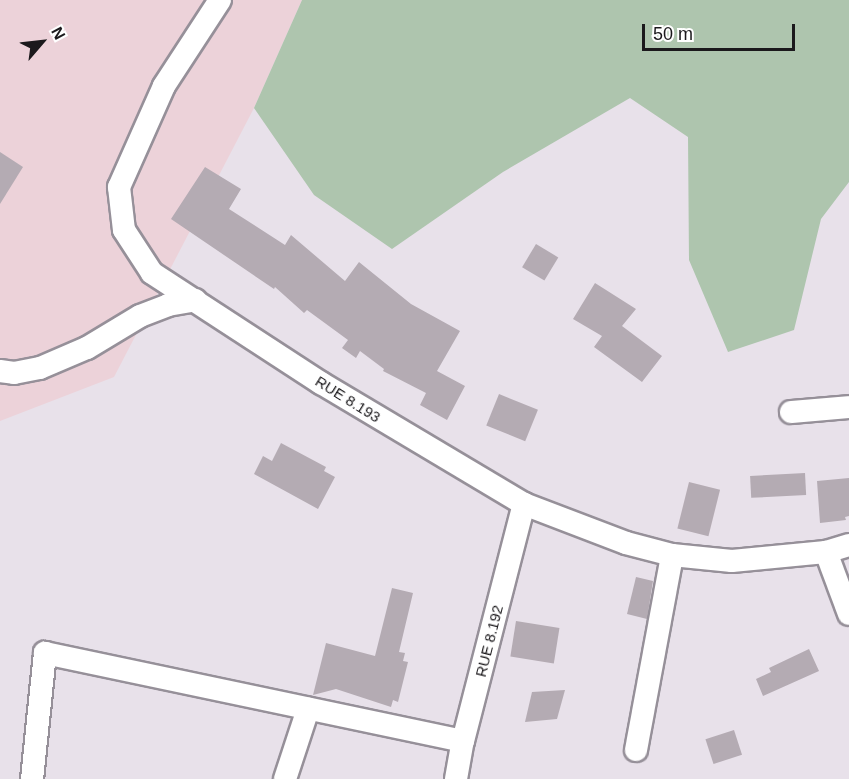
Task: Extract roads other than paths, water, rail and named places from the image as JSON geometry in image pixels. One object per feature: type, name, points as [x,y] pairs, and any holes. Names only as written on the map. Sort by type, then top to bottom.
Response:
[{"type":"street","name":"RUE 8.193","points":[[220,0],[164,86],[119,187],[124,230],[152,273],[321,382],[524,504],[626,543],[672,555],[732,561],[826,552],[849,544]]},
{"type":"street","points":[[0,371],[14,373],[40,368],[87,348],[140,316],[168,305],[196,300]]},
{"type":"street","points":[[791,412],[849,407]]},
{"type":"street","name":"RUE 8.192","points":[[456,779],[463,741],[524,504]]},
{"type":"street","points":[[826,552],[849,614]]},
{"type":"street","points":[[636,750],[672,555]]},
{"type":"street","points":[[32,779],[45,653],[463,741]]},
{"type":"street","points":[[285,779],[308,709]]}]
